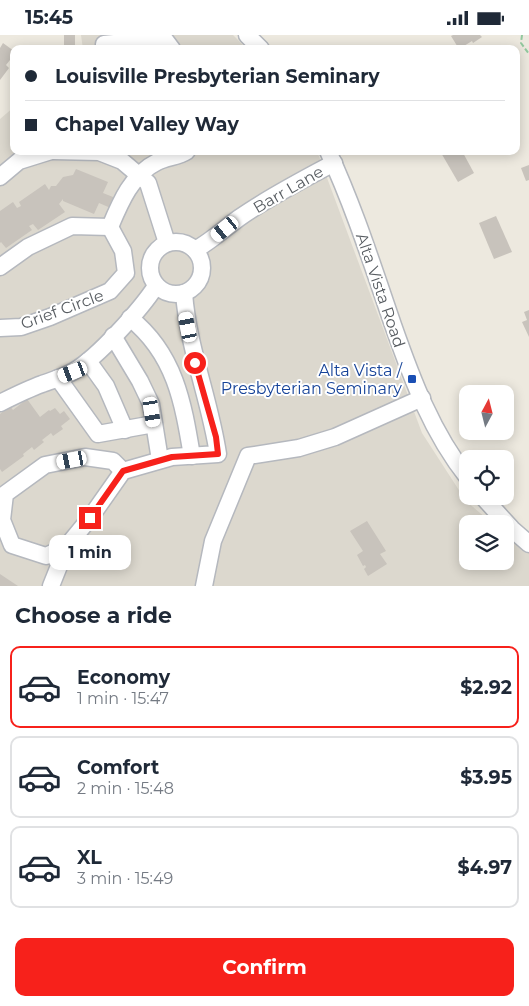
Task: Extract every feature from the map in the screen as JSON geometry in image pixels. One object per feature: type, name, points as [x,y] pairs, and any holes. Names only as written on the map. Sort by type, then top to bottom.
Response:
[{"type":"street","points":[[247,35],[257,45]]},
{"type":"street","points":[[104,43],[166,41],[169,45]]},
{"type":"street","points":[[0,177],[19,161],[39,155]]},
{"type":"street","points":[[114,155],[148,183],[167,243]]},
{"type":"street","points":[[0,267],[28,247],[72,226],[110,227],[121,200],[140,175],[157,157],[174,155]]},
{"type":"street","name":"Barr Lane","points":[[195,250],[239,218],[331,157]]},
{"type":"street","name":"Alta Vista Road","points":[[331,157],[348,196],[412,379],[432,423],[459,465]]},
{"type":"street","name":"Grief Circle","points":[[0,328],[22,327],[110,291],[126,273],[123,251],[110,227]]},
{"type":"street","points":[[167,243],[182,243],[195,250],[199,256],[202,271],[196,285],[184,293],[169,294],[156,286],[152,280],[149,265],[155,251],[167,243]]},
{"type":"street","points":[[0,403],[73,372],[88,361],[113,337],[149,297],[156,286]]},
{"type":"street","points":[[51,586],[67,546],[90,518],[123,471],[172,457],[218,454],[216,437],[195,363],[184,293]]},
{"type":"street","points":[[130,318],[152,338],[169,364],[181,397],[192,456]]},
{"type":"street","points":[[113,337],[144,388],[150,404],[160,460]]},
{"type":"street","points":[[88,361],[106,387],[125,430]]},
{"type":"street","points":[[58,378],[84,413],[95,433],[100,435],[154,424]]},
{"type":"street","points":[[204,586],[213,541],[248,455],[299,448],[335,437],[422,398]]},
{"type":"street","points":[[67,546],[46,555],[12,545],[2,520],[5,493],[45,465],[85,457],[113,461],[123,471]]},
{"type":"street","points":[[490,505],[529,544]]},
{"type":"path","points":[[522,35],[521,43],[529,54]]},
{"type":"shaded area","points":[[81,35],[233,35],[243,45],[82,45]]},
{"type":"shaded area","points":[[10,110],[10,155],[318,155],[422,433],[459,490],[459,505],[471,505],[482,515],[459,515],[459,570],[514,570],[514,541],[529,553],[529,586],[0,586],[0,119]]},
{"type":"building","points":[[64,35],[75,35],[75,45],[64,45]]},
{"type":"building","points":[[480,35],[482,37],[473,43],[472,41],[466,45],[457,45],[451,36]]},
{"type":"building","points":[[3,43],[10,48],[10,60],[6,65],[9,68],[0,80],[0,48]]},
{"type":"building","points":[[442,155],[464,155],[474,173],[458,182]]},
{"type":"building","points":[[529,165],[529,180],[526,181],[521,168]]},
{"type":"building","points":[[76,169],[108,182],[103,193],[118,199],[113,209],[99,203],[94,214],[63,201],[63,199],[59,204],[65,212],[38,230],[33,224],[29,226],[32,230],[6,248],[0,243],[0,211],[13,202],[17,208],[21,206],[19,202],[45,184],[49,190],[51,186],[56,186],[63,177],[73,175]]},
{"type":"building","points":[[496,216],[512,252],[494,259],[479,223]]},
{"type":"building","points":[[529,310],[529,337],[522,322],[527,320],[524,312]]},
{"type":"building","points":[[27,399],[40,417],[55,408],[60,414],[64,411],[70,419],[61,426],[63,429],[53,436],[51,433],[34,450],[32,447],[23,454],[24,456],[2,472],[0,469],[0,414],[10,406],[13,410]]},
{"type":"building","points":[[367,521],[386,551],[380,554],[387,564],[368,576],[364,569],[365,565],[363,566],[357,555],[363,551],[350,531]]},
{"type":"building","points":[[0,574],[18,586],[0,586]]},
{"type":"place","name":"Alta Vista / Presbyterian Seminary","points":[[412,379]]},
{"type":"route","points":[[90,518],[123,471],[172,457],[218,454],[216,437],[195,363]]}]
